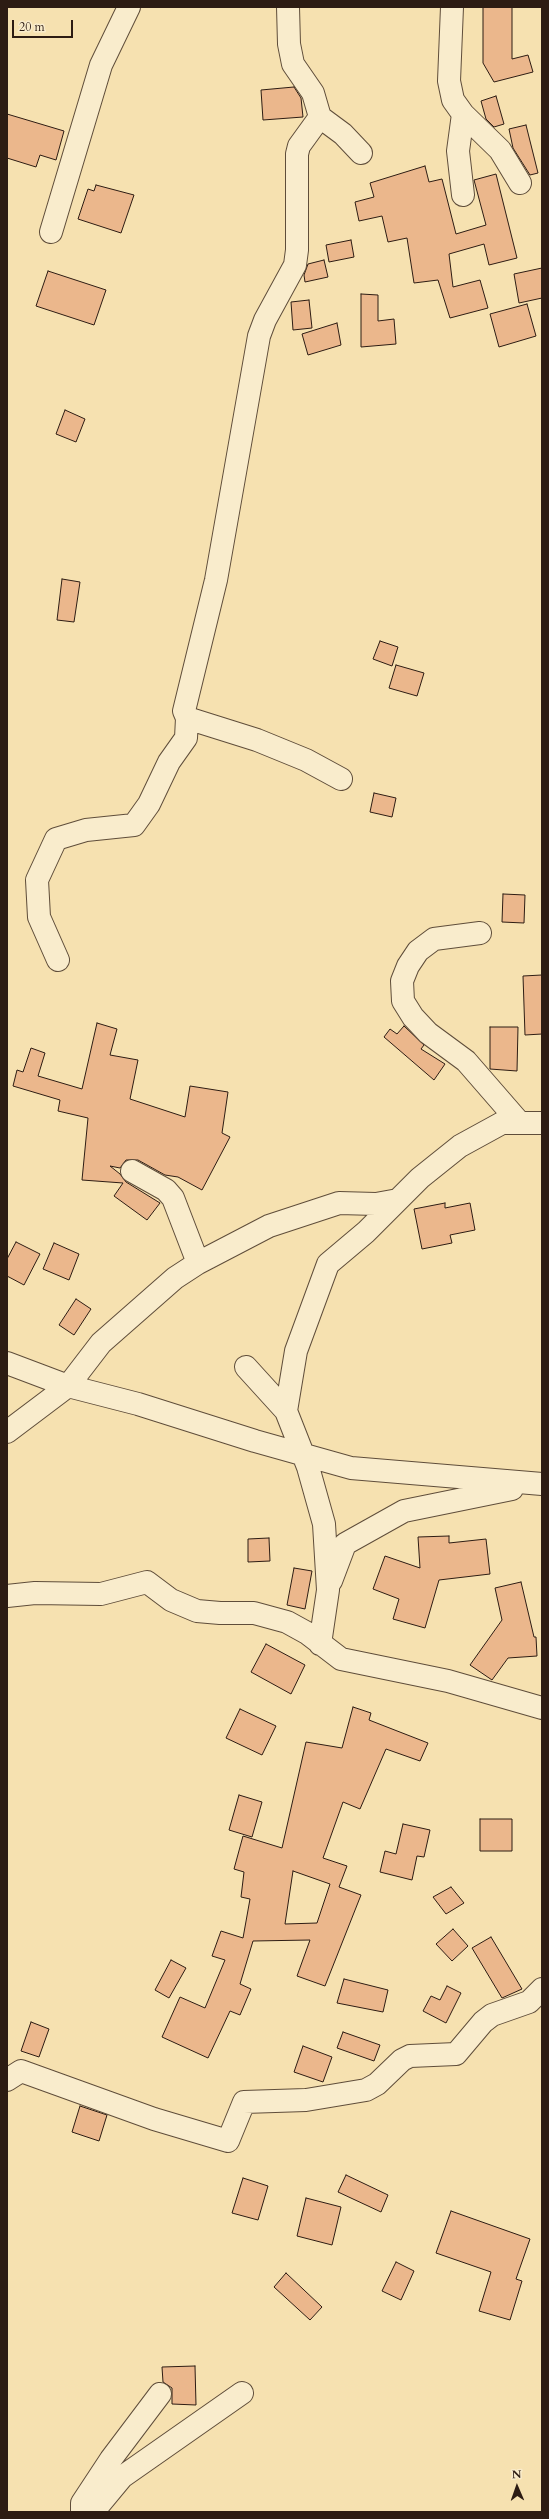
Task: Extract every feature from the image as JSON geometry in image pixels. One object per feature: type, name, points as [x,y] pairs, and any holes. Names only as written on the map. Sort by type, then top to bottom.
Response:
[{"type":"street","points":[[50,232],[101,65],[129,7]]},
{"type":"street","points":[[288,7],[290,54],[293,64],[313,93],[320,117],[342,134],[361,154]]},
{"type":"street","points":[[452,7],[449,81],[454,100],[463,114],[500,150],[520,183]]},
{"type":"street","points":[[463,114],[458,151],[463,195]]},
{"type":"street","points":[[58,960],[39,917],[36,880],[56,840],[86,830],[134,825],[149,804],[169,762],[186,738],[187,718],[184,711],[216,580],[259,336],[265,320],[295,265],[297,250],[297,154],[299,146],[320,117]]},
{"type":"street","points":[[187,718],[257,740],[306,760],[341,780]]},
{"type":"street","points":[[480,933],[434,939],[418,951],[408,966],[402,981],[403,1001],[413,1017],[428,1033],[466,1061],[519,1122]]},
{"type":"street","points":[[286,1411],[296,1351],[328,1264],[366,1232],[420,1178],[460,1146],[502,1123],[542,1123]]},
{"type":"street","points":[[132,1171],[166,1190],[173,1198],[198,1263]]},
{"type":"street","points":[[7,1432],[68,1386],[101,1343],[175,1278],[198,1263],[268,1226],[339,1203],[376,1204],[398,1200]]},
{"type":"street","points":[[7,1363],[68,1386],[138,1404],[351,1468],[542,1484]]},
{"type":"street","points":[[246,1366],[286,1411],[304,1455],[324,1524],[328,1590]]},
{"type":"street","points":[[320,1644],[328,1590],[345,1544],[404,1511],[477,1495],[542,1484]]},
{"type":"street","points":[[7,1596],[35,1593],[101,1594],[147,1582],[171,1600],[197,1610],[220,1613],[254,1613],[287,1622],[307,1632],[320,1644],[341,1659],[448,1681],[542,1708]]},
{"type":"street","points":[[7,2080],[21,2071],[154,2119],[228,2141],[244,2102],[306,2100],[366,2090],[410,2056],[420,2054],[445,2056],[456,2054],[483,2022],[492,2015],[529,2002],[542,1990]]},
{"type":"street","points":[[93,2512],[122,2478],[242,2393]]},
{"type":"street","points":[[82,2512],[82,2503],[90,2490],[160,2394]]},
{"type":"building","points":[[483,7],[512,7],[512,59],[528,55],[533,72],[494,82],[483,63]]},
{"type":"building","points":[[294,87],[301,98],[303,117],[263,120],[261,90]]},
{"type":"building","points":[[496,96],[504,124],[494,127],[486,119],[481,101]]},
{"type":"building","points":[[7,114],[64,131],[56,160],[40,155],[36,167],[7,158]]},
{"type":"building","points":[[526,125],[538,173],[530,175],[513,148],[509,129]]},
{"type":"building","points":[[425,166],[429,182],[442,179],[456,234],[486,225],[474,180],[496,174],[517,258],[489,265],[484,244],[449,254],[453,287],[480,280],[488,308],[450,318],[438,280],[414,283],[407,238],[388,242],[382,216],[359,221],[355,202],[374,197],[370,183]]},
{"type":"building","points":[[96,185],[134,195],[121,233],[78,219],[88,189],[94,191]]},
{"type":"building","points":[[351,240],[354,257],[329,262],[326,245]]},
{"type":"building","points":[[324,260],[328,277],[305,282],[304,275],[308,264]]},
{"type":"building","points":[[542,268],[542,298],[519,303],[514,274]]},
{"type":"building","points":[[48,271],[106,290],[94,325],[36,306]]},
{"type":"building","points":[[361,294],[378,295],[378,321],[394,319],[396,344],[361,347]]},
{"type":"building","points":[[309,300],[312,328],[293,330],[291,302]]},
{"type":"building","points":[[527,304],[536,336],[499,347],[490,314]]},
{"type":"building","points":[[337,323],[341,345],[308,355],[302,334]]},
{"type":"building","points":[[65,410],[85,419],[76,442],[56,434]]},
{"type":"building","points":[[62,579],[80,582],[74,622],[57,620]]},
{"type":"building","points":[[380,641],[398,647],[392,666],[373,659]]},
{"type":"building","points":[[396,665],[424,673],[417,696],[389,688]]},
{"type":"building","points":[[374,793],[396,798],[392,817],[370,812]]},
{"type":"building","points":[[503,894],[525,895],[524,923],[502,922]]},
{"type":"building","points":[[542,975],[542,1034],[525,1035],[523,976]]},
{"type":"building","points":[[97,1023],[117,1029],[110,1055],[138,1060],[130,1099],[185,1117],[190,1086],[228,1092],[222,1133],[230,1137],[202,1190],[178,1177],[165,1175],[138,1160],[126,1160],[120,1168],[110,1166],[120,1174],[126,1182],[160,1203],[147,1220],[114,1196],[123,1183],[82,1180],[88,1118],[58,1111],[60,1100],[13,1086],[17,1070],[23,1072],[31,1048],[45,1053],[38,1076],[82,1089]]},
{"type":"building","points":[[404,1026],[424,1045],[421,1049],[445,1064],[434,1080],[384,1037],[390,1029],[397,1034]]},
{"type":"building","points":[[490,1027],[518,1027],[517,1071],[490,1069]]},
{"type":"building","points":[[445,1203],[445,1208],[470,1203],[475,1230],[450,1235],[452,1243],[422,1249],[414,1209]]},
{"type":"building","points":[[16,1242],[40,1254],[24,1285],[7,1276],[7,1259]]},
{"type":"building","points":[[54,1243],[79,1254],[69,1280],[43,1269]]},
{"type":"building","points":[[76,1299],[91,1309],[74,1335],[59,1325]]},
{"type":"building","points":[[449,1536],[449,1543],[486,1539],[490,1574],[439,1580],[425,1628],[393,1619],[399,1599],[373,1589],[385,1556],[420,1568],[418,1537]]},
{"type":"building","points":[[269,1538],[270,1561],[248,1562],[248,1539]]},
{"type":"building","points":[[294,1568],[312,1571],[305,1609],[287,1605]]},
{"type":"building","points":[[521,1582],[534,1637],[536,1637],[537,1656],[508,1658],[492,1680],[470,1665],[502,1620],[495,1588]]},
{"type":"building","points":[[266,1644],[305,1665],[291,1694],[251,1672]]},
{"type":"building","points":[[353,1707],[371,1713],[369,1720],[428,1743],[420,1761],[386,1749],[360,1809],[343,1802],[323,1858],[347,1866],[339,1887],[361,1895],[325,1986],[297,1976],[310,1940],[253,1941],[240,1984],[251,1989],[240,2015],[230,2011],[208,2058],[162,2037],[180,1997],[205,2008],[225,1960],[212,1956],[221,1931],[243,1938],[250,1899],[241,1897],[244,1872],[234,1869],[243,1836],[282,1848],[306,1742],[342,1748]],"holes":[[[293,1871],[330,1884],[317,1923],[285,1924]]]},
{"type":"building","points":[[240,1709],[276,1726],[262,1755],[226,1738]]},
{"type":"building","points":[[239,1795],[262,1802],[252,1837],[229,1830]]},
{"type":"building","points":[[480,1819],[512,1819],[512,1851],[480,1851]]},
{"type":"building","points":[[403,1824],[430,1830],[424,1857],[417,1856],[412,1880],[380,1872],[385,1851],[396,1854]]},
{"type":"building","points":[[451,1887],[464,1903],[446,1914],[433,1897]]},
{"type":"building","points":[[453,1929],[468,1946],[452,1961],[436,1944]]},
{"type":"building","points":[[491,1937],[522,1989],[502,1998],[472,1948]]},
{"type":"building","points":[[171,1960],[186,1968],[169,1998],[155,1990]]},
{"type":"building","points":[[344,1979],[388,1990],[383,2012],[337,2003]]},
{"type":"building","points":[[447,1986],[461,1993],[446,2023],[423,2011],[431,1996],[440,2000]]},
{"type":"building","points":[[31,2022],[49,2029],[39,2057],[21,2051]]},
{"type":"building","points":[[343,2032],[380,2045],[374,2061],[337,2048]]},
{"type":"building","points":[[303,2046],[332,2057],[323,2082],[294,2072]]},
{"type":"building","points":[[80,2106],[107,2115],[99,2141],[72,2132]]},
{"type":"building","points":[[346,2175],[388,2195],[381,2212],[338,2192]]},
{"type":"building","points":[[243,2178],[268,2186],[258,2220],[232,2213]]},
{"type":"building","points":[[306,2198],[341,2207],[332,2245],[297,2236]]},
{"type":"building","points":[[451,2211],[530,2239],[516,2279],[522,2281],[510,2320],[479,2311],[491,2272],[436,2253]]},
{"type":"building","points":[[396,2262],[414,2271],[401,2300],[382,2291]]},
{"type":"building","points":[[286,2273],[322,2307],[310,2320],[274,2287]]},
{"type":"building","points":[[195,2366],[196,2405],[172,2404],[172,2388],[163,2382],[162,2367]]}]
